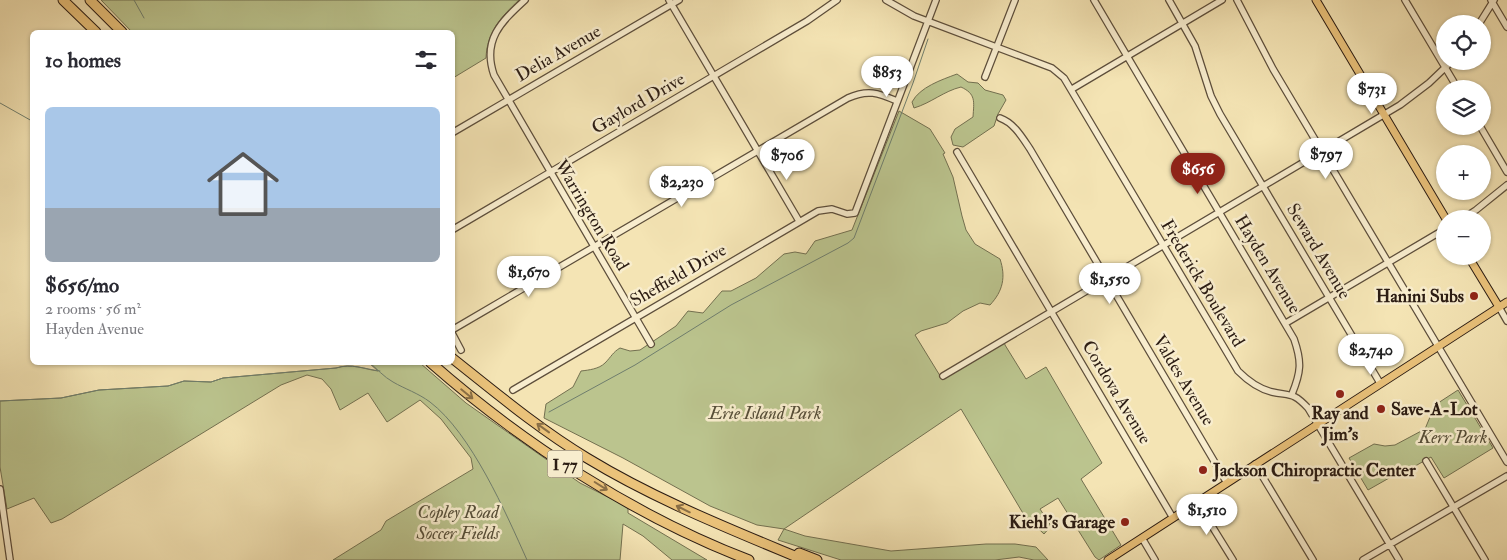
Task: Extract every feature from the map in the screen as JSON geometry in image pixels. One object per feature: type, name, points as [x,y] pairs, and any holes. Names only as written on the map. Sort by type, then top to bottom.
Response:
[{"type":"highway","points":[[63,0],[94,30]]},
{"type":"highway","points":[[90,0],[120,30]]},
{"type":"highway","name":"I 77","points":[[455,360],[545,431],[587,458],[689,512],[804,560]]},
{"type":"highway","name":"I 77","points":[[434,365],[491,414],[556,458],[653,516],[747,560]]},
{"type":"highway","points":[[728,528],[817,560]]},
{"type":"main road","points":[[1316,0],[1441,210]]},
{"type":"main road","points":[[1473,265],[1499,307]]},
{"type":"main road","points":[[1108,560],[1507,302]]},
{"type":"street","name":"Warrington Road","points":[[525,0],[508,15],[498,28],[491,48],[492,70],[651,344]]},
{"type":"street","name":"Delia Avenue","points":[[455,131],[670,2],[679,0]]},
{"type":"street","name":"Gaylord Drive","points":[[455,228],[807,21],[837,0]]},
{"type":"street","name":"Frederick Boulevard","points":[[886,0],[898,8],[928,21],[1052,68],[1064,78],[1238,371],[1258,386],[1273,392],[1292,394]]},
{"type":"street","points":[[455,330],[856,94],[873,92],[898,101],[936,0]]},
{"type":"street","points":[[985,77],[1015,0]]},
{"type":"street","name":"Hayden Avenue","points":[[1094,0],[1286,323],[1297,346],[1300,366],[1299,376],[1292,394]]},
{"type":"street","name":"Seward Avenue","points":[[1169,0],[1195,46],[1220,114],[1380,383]]},
{"type":"street","points":[[1072,89],[1222,0]]},
{"type":"street","points":[[1237,0],[1273,69],[1507,462]]},
{"type":"street","points":[[1405,0],[1436,53]]},
{"type":"street","points":[[1484,15],[1493,1]]},
{"type":"street","points":[[1493,1],[1507,27]]},
{"type":"street","points":[[670,2],[799,222]]},
{"type":"street","points":[[942,376],[1384,114],[1419,92],[1443,70]]},
{"type":"street","name":"Sheffield Drive","points":[[513,390],[818,211],[832,209],[852,214],[855,212],[898,101]]},
{"type":"street","name":"Valdes Avenue","points":[[1000,118],[1013,126],[1023,138],[1227,483]]},
{"type":"street","points":[[1485,135],[1507,172]]},
{"type":"street","name":"Cordova Avenue","points":[[957,152],[1173,518]]},
{"type":"street","points":[[1476,210],[1507,184]]},
{"type":"street","points":[[1286,323],[1436,234]]},
{"type":"street","points":[[1499,307],[1507,321]]},
{"type":"street","points":[[455,338],[461,350]]},
{"type":"street","points":[[1292,394],[1308,408],[1399,560]]},
{"type":"street","points":[[1426,461],[1485,560]]},
{"type":"street","points":[[1255,464],[1313,560]]},
{"type":"street","points":[[1364,560],[1507,476]]},
{"type":"street","points":[[0,489],[10,560]]},
{"type":"street","points":[[1198,502],[1233,560]]},
{"type":"street","points":[[1142,538],[1154,560]]},
{"type":"green space","points":[[101,0],[519,0],[506,13],[492,33],[486,58],[455,77],[455,30],[130,30]]},
{"type":"green space","points":[[957,74],[968,82],[978,83],[985,90],[1003,95],[1006,100],[994,126],[963,147],[953,145],[951,137],[955,129],[973,117],[974,102],[969,92],[961,87],[914,108],[912,102],[926,88]]},
{"type":"green space","name":"Erie Island Park","points":[[899,111],[930,129],[945,153],[943,154],[953,177],[966,230],[975,244],[1000,259],[1003,272],[1002,284],[990,305],[980,303],[963,311],[947,323],[921,331],[915,335],[942,379],[1004,341],[1026,379],[1046,367],[1102,463],[1081,479],[1121,545],[1099,560],[1095,557],[1058,498],[1040,509],[1051,526],[1044,534],[1024,515],[961,409],[784,529],[757,525],[710,506],[623,458],[544,418],[546,404],[573,387],[581,371],[600,367],[620,348],[630,351],[640,350],[676,326],[688,311],[703,313],[722,291],[731,291],[756,278],[784,254],[795,252],[806,254],[815,241],[852,230]]},
{"type":"green space","name":"Copley Road Soccer Fields","points":[[371,365],[422,365],[466,403],[580,483],[628,507],[628,513],[707,560],[672,560],[643,536],[623,524],[620,560],[333,560],[381,530],[386,521],[473,469],[471,458],[441,419],[420,400],[387,422],[368,393],[340,410],[331,389],[322,379],[307,375],[281,385],[62,519],[51,523],[34,498],[7,509],[0,467],[0,401],[61,398],[99,390],[168,386],[184,381],[211,382],[223,378],[347,366],[378,371]]},
{"type":"green space","name":"Kerr Park","points":[[1458,390],[1493,448],[1444,478],[1431,457],[1368,490],[1349,458],[1374,444],[1395,445],[1425,429],[1435,405]]},
{"type":"green space","points":[[784,529],[805,536],[891,551],[986,544],[1015,544],[1036,547],[1048,560],[1019,557],[995,560],[841,560],[778,540]]},
{"type":"waterway","points":[[134,0],[144,18]]},
{"type":"waterway","points":[[549,412],[635,365],[731,305],[848,243],[854,238],[928,39]]},
{"type":"waterway","points":[[0,103],[30,120]]},
{"type":"waterway","points":[[372,365],[390,380],[430,402],[459,433],[486,475],[527,560]]},
{"type":"waterway","points":[[0,401],[61,398],[99,390],[168,386],[184,381],[211,382],[223,378],[347,366],[380,371]]},
{"type":"place","name":"Hanini Subs","points":[[1474,296]]},
{"type":"place","name":"Ray and Jim's","points":[[1340,394]]},
{"type":"place","name":"Save-A-Lot","points":[[1381,409]]},
{"type":"place","name":"Jackson Chiropractic Center","points":[[1203,470]]},
{"type":"place","name":"Kiehl's Garage","points":[[1125,522]]}]
